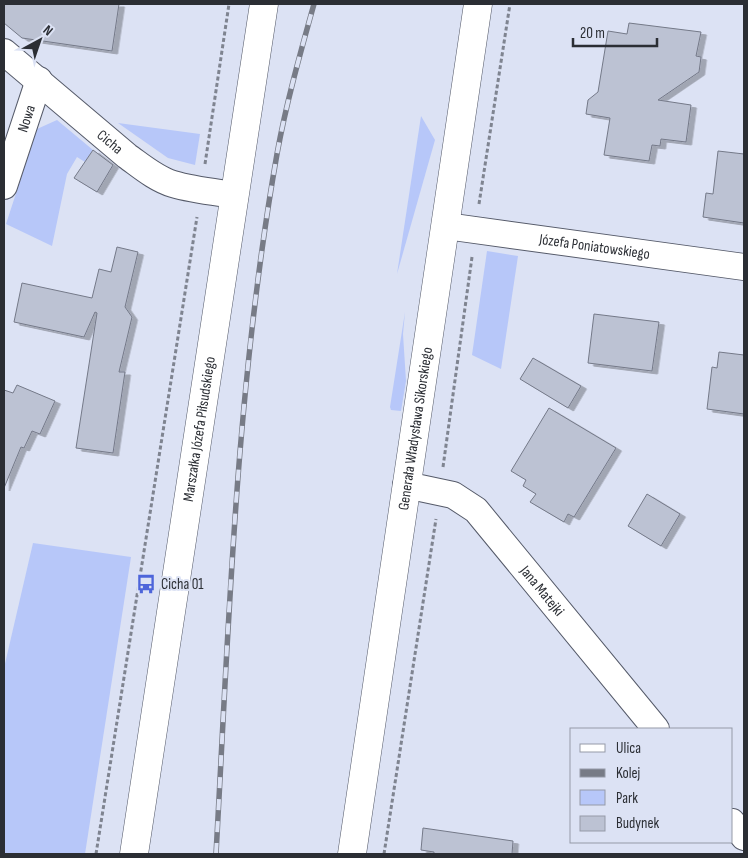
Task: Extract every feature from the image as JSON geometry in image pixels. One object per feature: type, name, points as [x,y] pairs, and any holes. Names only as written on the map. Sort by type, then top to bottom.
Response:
[{"type":"main road","name":"Marszałka Józefa Piłsudskiego","points":[[134,854],[264,4]]},
{"type":"main road","name":"Generała Władysława Sikorskiego","points":[[352,854],[478,4]]},
{"type":"street","name":"Cicha","points":[[4,52],[147,171],[173,184],[235,195]]},
{"type":"street","name":"Nowa","points":[[4,186],[39,80]]},
{"type":"street","name":"Józefa Poniatowskiego","points":[[446,226],[744,267]]},
{"type":"street","name":"Jana Matejki","points":[[406,485],[453,495],[476,510],[655,728]]},
{"type":"street","points":[[733,823],[744,837]]},
{"type":"path","points":[[96,854],[197,216],[194,202],[199,169],[205,164],[229,4]]},
{"type":"path","points":[[384,854],[438,510]]},
{"type":"green space","points":[[421,116],[435,140],[397,274]]},
{"type":"green space","points":[[57,120],[93,150],[85,162],[77,157],[67,174],[52,246],[6,224],[37,129]]},
{"type":"green space","points":[[118,123],[200,134],[195,165],[168,158]]},
{"type":"green space","points":[[487,251],[518,256],[501,369],[472,355]]},
{"type":"green space","points":[[405,312],[403,334],[406,381],[401,411],[391,410],[390,407]]},
{"type":"green space","points":[[33,543],[131,557],[85,854],[4,854],[4,668]]},
{"type":"building","points":[[4,4],[119,4],[112,51],[22,38],[4,23]]},
{"type":"building","points":[[629,23],[701,32],[696,56],[701,57],[699,72],[658,100],[691,105],[686,142],[661,139],[660,146],[652,145],[649,161],[604,155],[610,118],[586,114],[588,100],[598,92],[608,31],[627,34]]},
{"type":"building","points":[[93,150],[113,165],[97,192],[74,178]]},
{"type":"building","points":[[718,151],[744,154],[744,223],[703,217],[706,193],[713,194]]},
{"type":"building","points":[[117,247],[138,252],[125,307],[132,317],[119,372],[125,372],[113,453],[76,448],[97,313],[95,312],[84,337],[14,322],[22,283],[92,298],[99,269],[111,272]]},
{"type":"building","points":[[594,314],[659,322],[652,371],[588,363]]},
{"type":"building","points":[[719,352],[744,355],[744,414],[707,409],[712,367],[717,368]]},
{"type":"building","points":[[533,358],[581,386],[568,408],[520,379]]},
{"type":"building","points":[[17,385],[55,401],[40,434],[32,431],[24,448],[21,447],[4,488],[4,390],[13,393]]},
{"type":"building","points":[[549,408],[616,448],[574,517],[568,514],[564,522],[530,502],[536,494],[523,486],[526,480],[511,471]]},
{"type":"building","points":[[647,494],[680,514],[661,546],[628,526]]},
{"type":"building","points":[[423,828],[513,841],[512,854],[434,854],[434,852],[421,850]]},
{"type":"railway","points":[[216,854],[236,503],[252,328],[277,154],[289,98],[314,4]]},
{"type":"place","name":"Cicha 01","points":[[146,584]]}]
